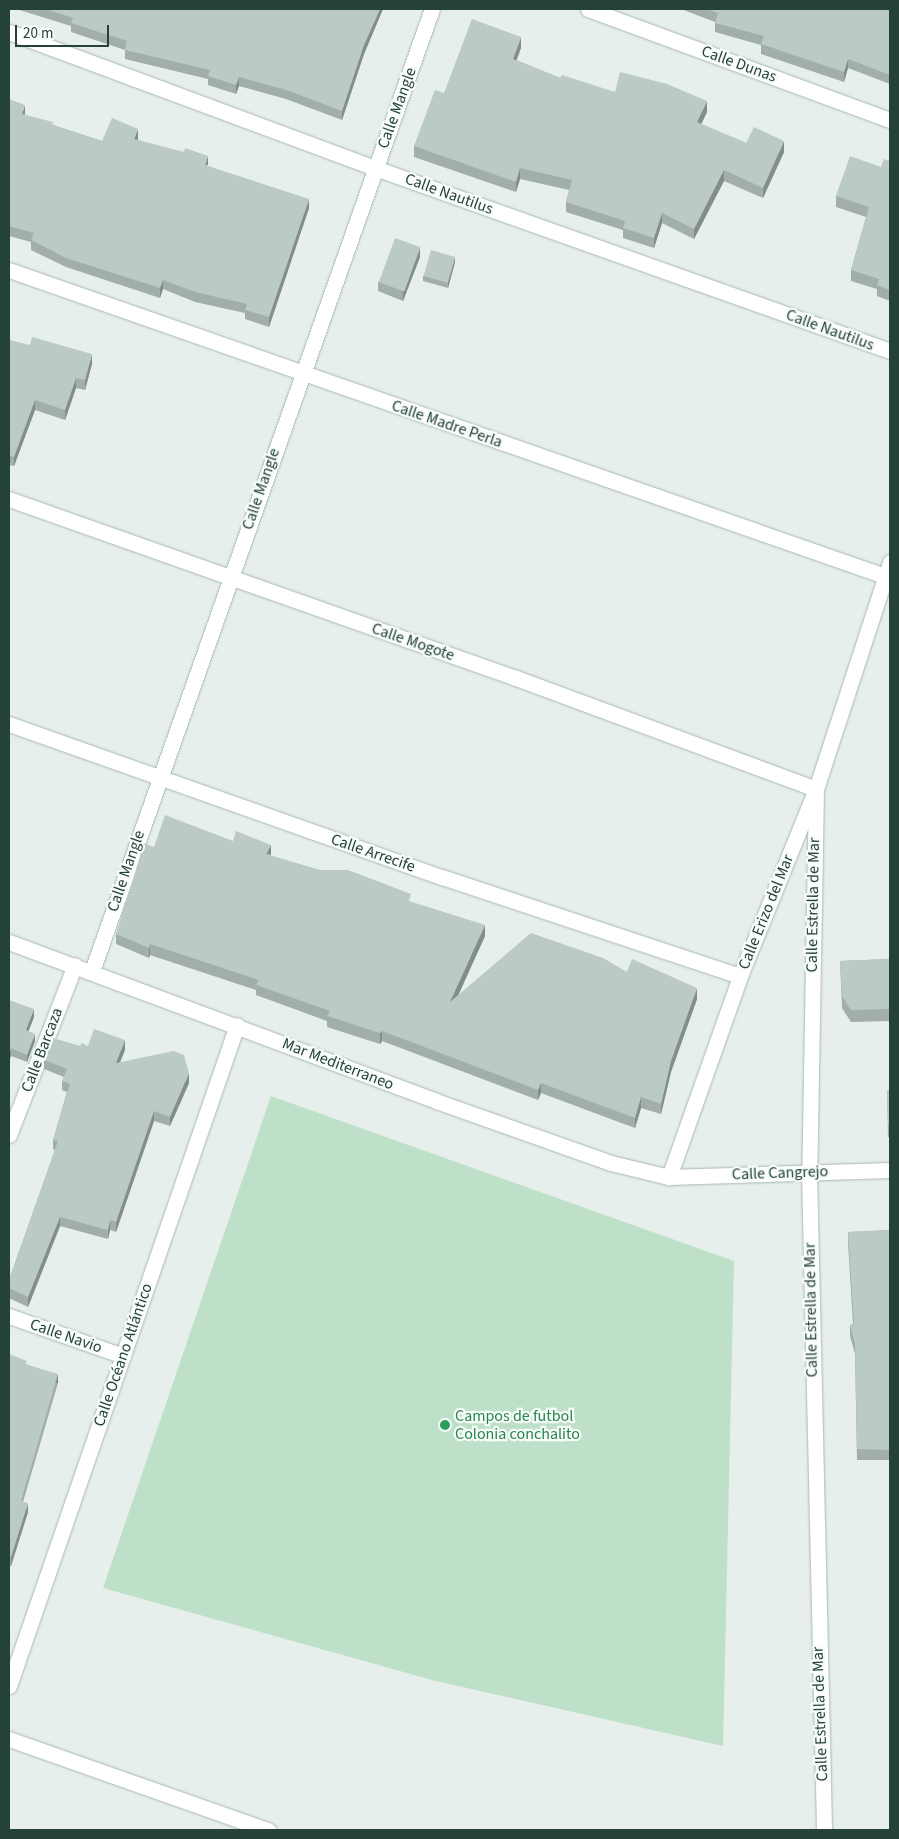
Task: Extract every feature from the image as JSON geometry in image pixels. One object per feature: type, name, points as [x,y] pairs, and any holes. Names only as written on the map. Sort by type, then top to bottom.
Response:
[{"type":"street","name":"Calle Mangle","points":[[92,971],[301,373],[432,9]]},
{"type":"street","name":"Calle Dunas","points":[[588,9],[890,120]]},
{"type":"street","name":"Calle Nautilus","points":[[9,32],[375,168],[890,351]]},
{"type":"street","name":"Calle Madre Perla","points":[[9,270],[885,576]]},
{"type":"street","name":"Calle Mogote","points":[[9,499],[230,579],[516,678],[816,789]]},
{"type":"street","name":"Calle Erizo del Mar","points":[[670,1177],[740,976],[816,789],[890,562]]},
{"type":"street","name":"Calle Arrecife","points":[[9,724],[158,778],[740,976]]},
{"type":"street","name":"Calle Estrella de Mar","points":[[816,789],[809,1172],[824,1830]]},
{"type":"street","name":"Mar Mediterraneo","points":[[9,942],[236,1024],[568,1149],[670,1177]]},
{"type":"street","name":"Calle Barcaza","points":[[9,1135],[75,965]]},
{"type":"street","name":"Calle Océano Atlántico","points":[[9,1686],[236,1024]]},
{"type":"street","name":"Calle Cangrejo","points":[[670,1177],[890,1170]]},
{"type":"street","name":"Calle Navio","points":[[9,1316],[122,1356]]},
{"type":"street","points":[[9,1740],[268,1830]]},
{"type":"green space","name":"Campos de futbol Colonia conchalito","points":[[271,1096],[734,1261],[723,1746],[432,1680],[103,1588]]},
{"type":"building","points":[[45,9],[380,9],[364,45],[342,111],[286,90],[239,77],[236,85],[208,76],[210,70],[125,50],[127,41],[71,23],[73,18]]},
{"type":"building","points":[[706,9],[890,9],[890,75],[848,59],[844,72],[761,44],[764,36],[715,23],[718,13]]},
{"type":"building","points":[[472,19],[521,37],[513,59],[560,78],[562,75],[615,92],[620,72],[667,84],[707,101],[697,122],[746,143],[754,127],[784,141],[763,188],[724,170],[694,229],[662,213],[654,238],[623,228],[625,221],[566,202],[572,180],[520,168],[516,182],[414,146],[435,90],[444,93]]},
{"type":"building","points":[[9,99],[25,105],[22,114],[53,122],[52,125],[102,141],[112,118],[138,129],[134,139],[184,152],[185,148],[208,156],[205,165],[309,199],[269,317],[245,310],[247,304],[195,292],[163,280],[160,288],[66,258],[31,240],[34,233],[9,226]]},
{"type":"building","points":[[850,156],[881,167],[884,159],[890,161],[890,290],[877,285],[879,279],[851,270],[869,207],[836,196]]},
{"type":"building","points":[[395,238],[420,247],[404,291],[379,282]]},
{"type":"building","points":[[431,250],[455,257],[448,283],[424,276]]},
{"type":"building","points":[[32,337],[92,354],[85,380],[76,378],[65,410],[35,400],[14,457],[9,455],[9,340],[30,345]]},
{"type":"building","points":[[165,815],[233,841],[236,831],[271,845],[266,854],[320,870],[348,870],[411,894],[409,901],[485,925],[450,1002],[531,933],[603,958],[627,972],[632,959],[697,988],[671,1061],[661,1104],[641,1097],[635,1118],[541,1083],[538,1090],[382,1031],[380,1033],[327,1016],[330,1011],[256,985],[259,980],[150,944],[149,948],[116,934],[144,843],[154,847]]},
{"type":"building","points":[[890,959],[890,1009],[851,1010],[842,996],[840,961]]},
{"type":"building","points":[[9,1000],[34,1009],[26,1030],[35,1034],[27,1055],[11,1048],[9,1055]]},
{"type":"building","points":[[94,1029],[125,1040],[116,1063],[174,1051],[184,1055],[189,1073],[170,1117],[154,1111],[116,1222],[110,1220],[108,1230],[60,1217],[28,1297],[9,1288],[9,1280],[58,1141],[53,1140],[70,1084],[62,1081],[67,1069],[44,1060],[53,1038],[80,1046],[82,1043],[88,1046]]},
{"type":"building","points":[[887,1090],[890,1090],[890,1125],[888,1125]]},
{"type":"building","points":[[890,1230],[890,1450],[857,1449],[855,1344],[850,1325],[854,1324],[848,1232]]},
{"type":"building","points":[[9,1354],[27,1361],[25,1364],[58,1374],[21,1501],[28,1503],[11,1557],[9,1556]]},
{"type":"place","name":"Campos de futbol Colonia conchalito","points":[[445,1425]]}]
